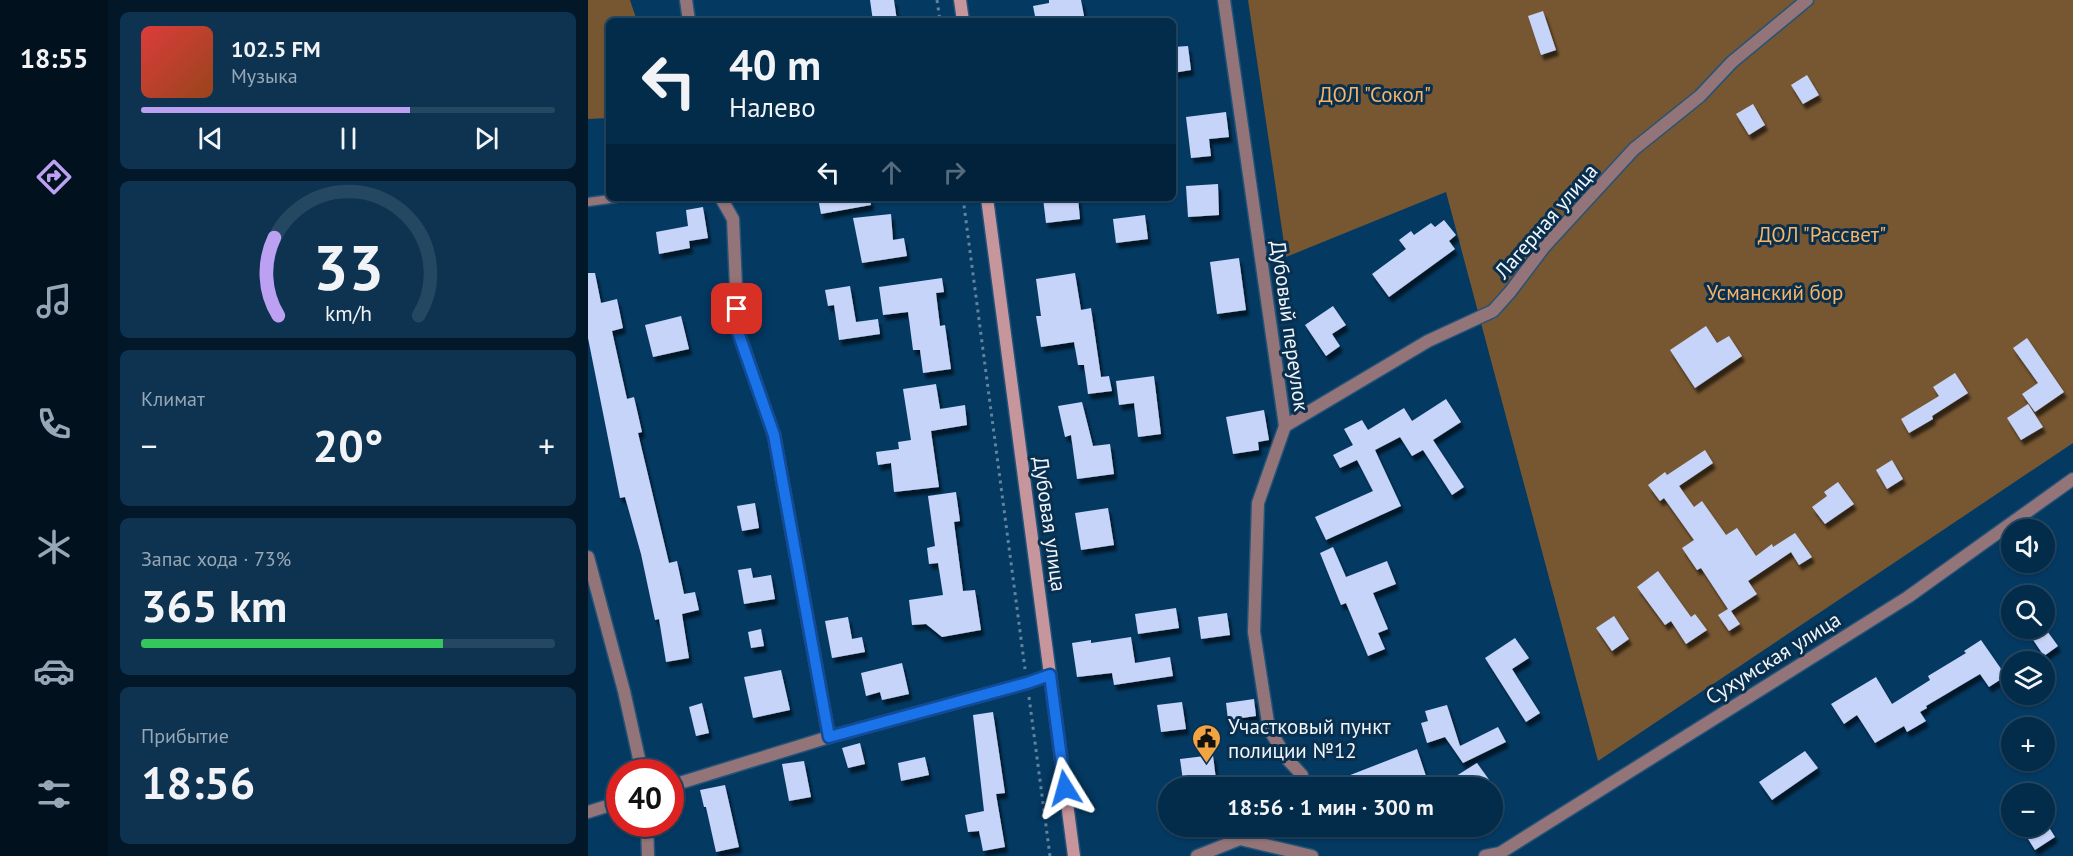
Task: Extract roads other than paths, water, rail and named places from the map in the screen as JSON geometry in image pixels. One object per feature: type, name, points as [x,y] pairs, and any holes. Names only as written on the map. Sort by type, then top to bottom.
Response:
[{"type":"street","points":[[686,0],[689,18]]},
{"type":"street","points":[[960,0],[963,18]]},
{"type":"street","name":"Дубовый переулок","points":[[1224,0],[1285,426],[1258,503],[1254,632],[1269,729],[1288,760],[1302,777]]},
{"type":"street","name":"Лагерная улица","points":[[1285,426],[1428,341],[1493,310],[1545,247],[1634,149],[1700,96],[1732,62],[1807,0]]},
{"type":"street","points":[[723,201],[733,219],[738,332],[774,435],[829,737]]},
{"type":"street","name":"Дубовая улица","points":[[987,201],[1074,856]]},
{"type":"street","name":"Сухумская улица","points":[[1485,856],[1500,853],[1908,597],[2073,479]]},
{"type":"street","points":[[588,557],[624,691],[639,759]]},
{"type":"street","points":[[684,782],[829,737],[1050,675]]},
{"type":"street","points":[[588,812],[606,806]]},
{"type":"street","points":[[647,837],[648,856]]},
{"type":"street","points":[[1197,856],[1247,837]]},
{"type":"street","points":[[1240,839],[1312,856]]},
{"type":"lane","points":[[588,202],[606,200]]},
{"type":"place","name":"Участковый пункт полиции №12","points":[[1207,764]]},
{"type":"park label","name":"ДОЛ \"Сокол\"","points":[[1375,94]]},
{"type":"park label","name":"ДОЛ \"Рассвет\"","points":[[1822,234]]},
{"type":"park label","name":"Усманский бор","points":[[1775,292]]}]
